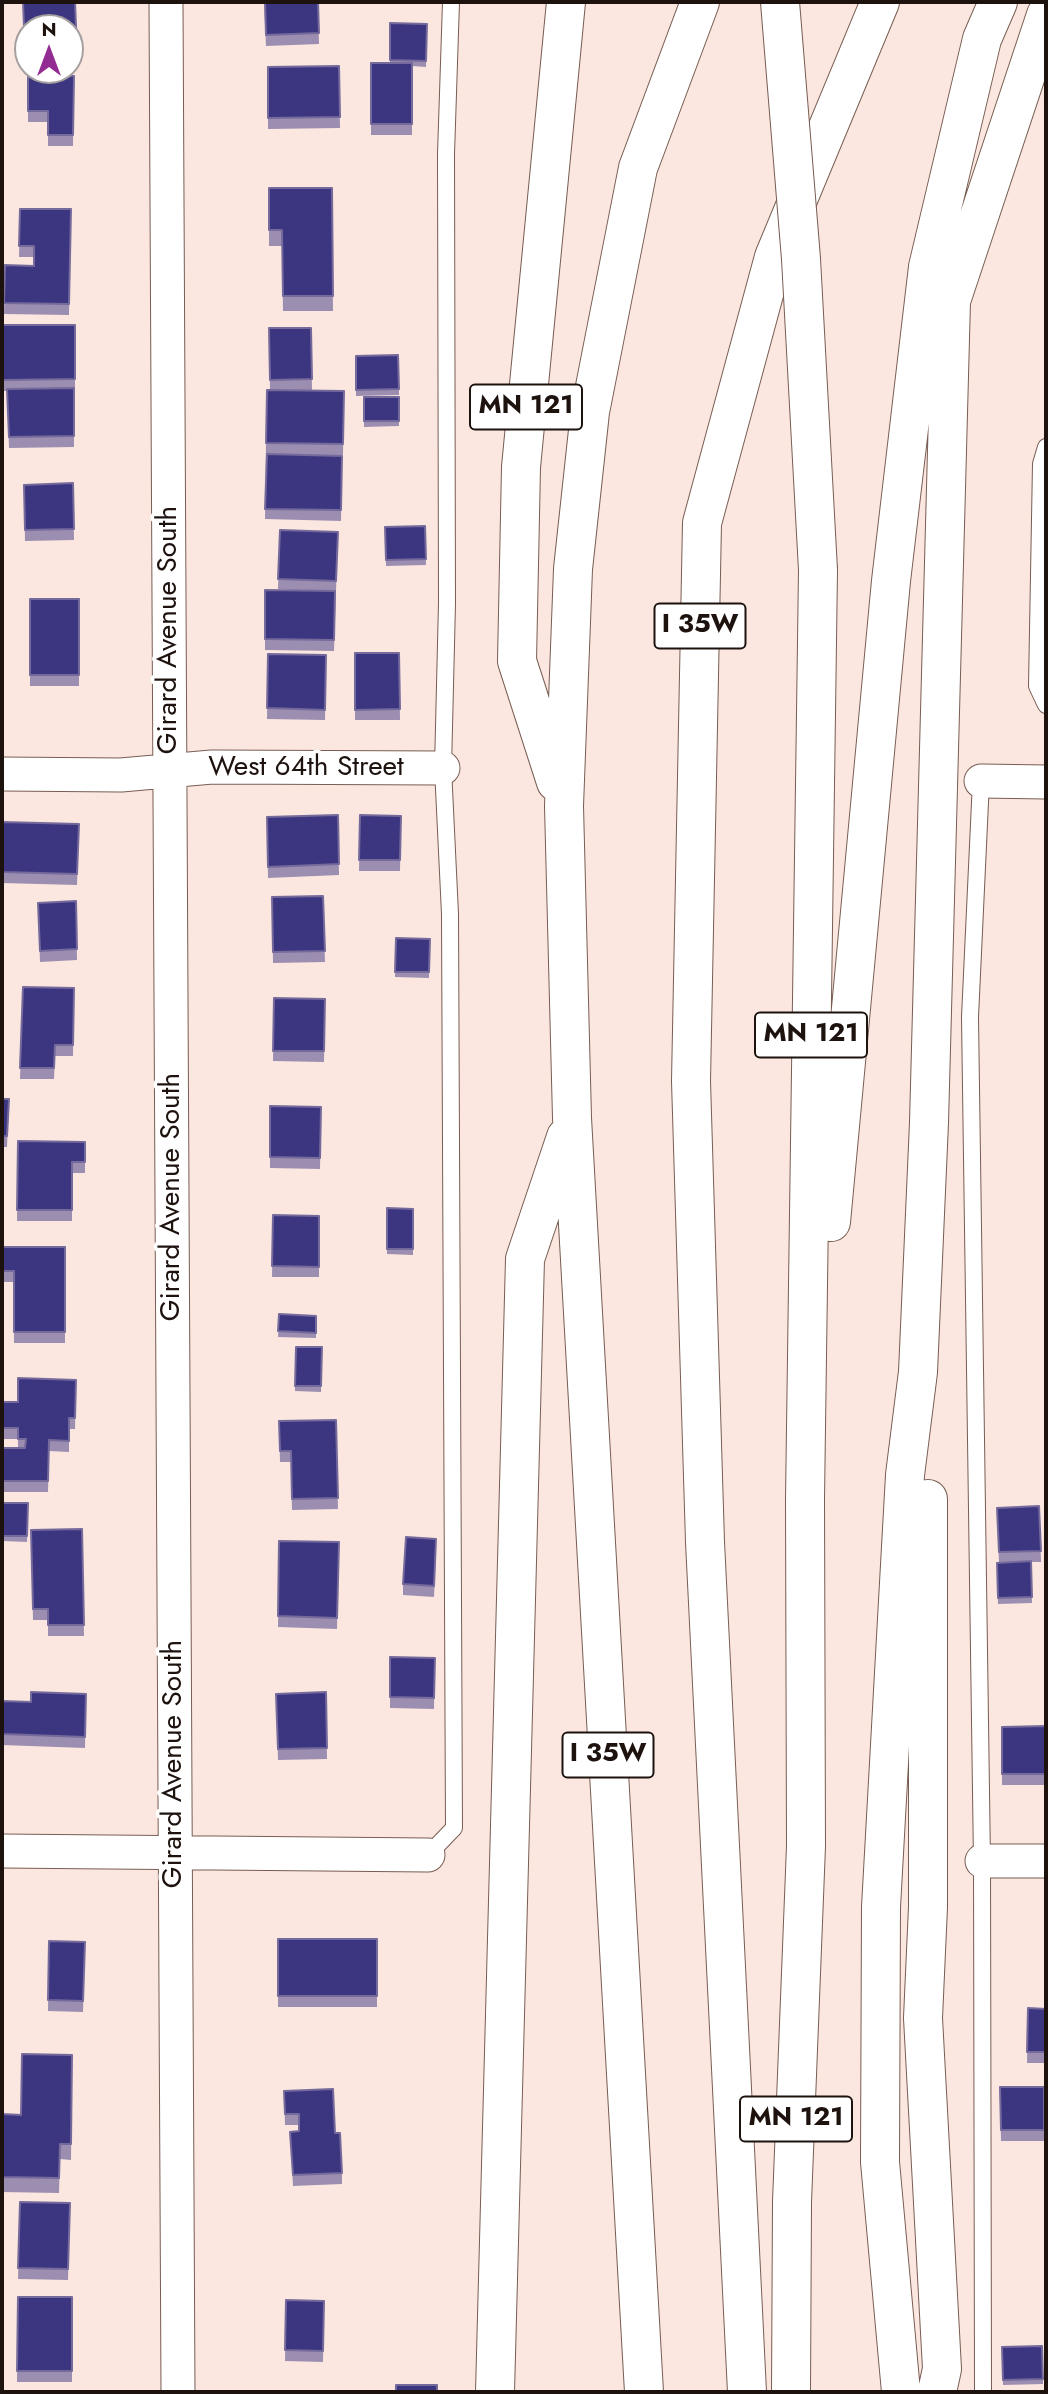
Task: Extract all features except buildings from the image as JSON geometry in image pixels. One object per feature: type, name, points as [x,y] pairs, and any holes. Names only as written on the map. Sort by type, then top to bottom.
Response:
[{"type":"highway","name":"I 35W","points":[[645,2392],[572,1118],[564,806],[573,569],[590,412],[638,168],[700,2]]},
{"type":"highway","name":"MN 121","points":[[780,2],[801,259],[818,570],[805,1499],[806,1846],[792,2202],[791,2392]]},
{"type":"highway","name":"I 35W","points":[[747,2392],[705,1542],[691,1081],[702,523],[774,257],[880,2]]},
{"type":"highway","points":[[805,1499],[891,581],[928,267],[982,39],[998,2]]},
{"type":"highway","name":"MN 121","points":[[564,806],[517,661],[521,467],[565,5]]},
{"type":"highway","points":[[901,2392],[880,2162],[881,1907],[904,1489],[918,1372],[929,1122],[951,301],[1046,15]]},
{"type":"highway","points":[[495,2392],[525,1259],[572,1118]]},
{"type":"highway","points":[[918,1372],[928,1476],[928,1908],[923,2018],[942,2369],[937,2392]]},
{"type":"street","name":"Girard Avenue South","points":[[166,2],[178,2392]]},
{"type":"street","name":"West 64th Street","points":[[2,774],[121,775],[212,766],[443,768]]},
{"type":"street","points":[[981,781],[1046,782]]},
{"type":"street","points":[[2,1852],[428,1855]]},
{"type":"street","points":[[982,1861],[1046,1861]]},
{"type":"lane","points":[[428,1855],[454,1828],[450,914],[443,768],[447,603],[446,154],[452,2]]},
{"type":"lane","points":[[1046,447],[1041,464],[1037,686],[1046,705]]},
{"type":"lane","points":[[981,781],[970,1017],[982,1861],[983,2392]]}]
